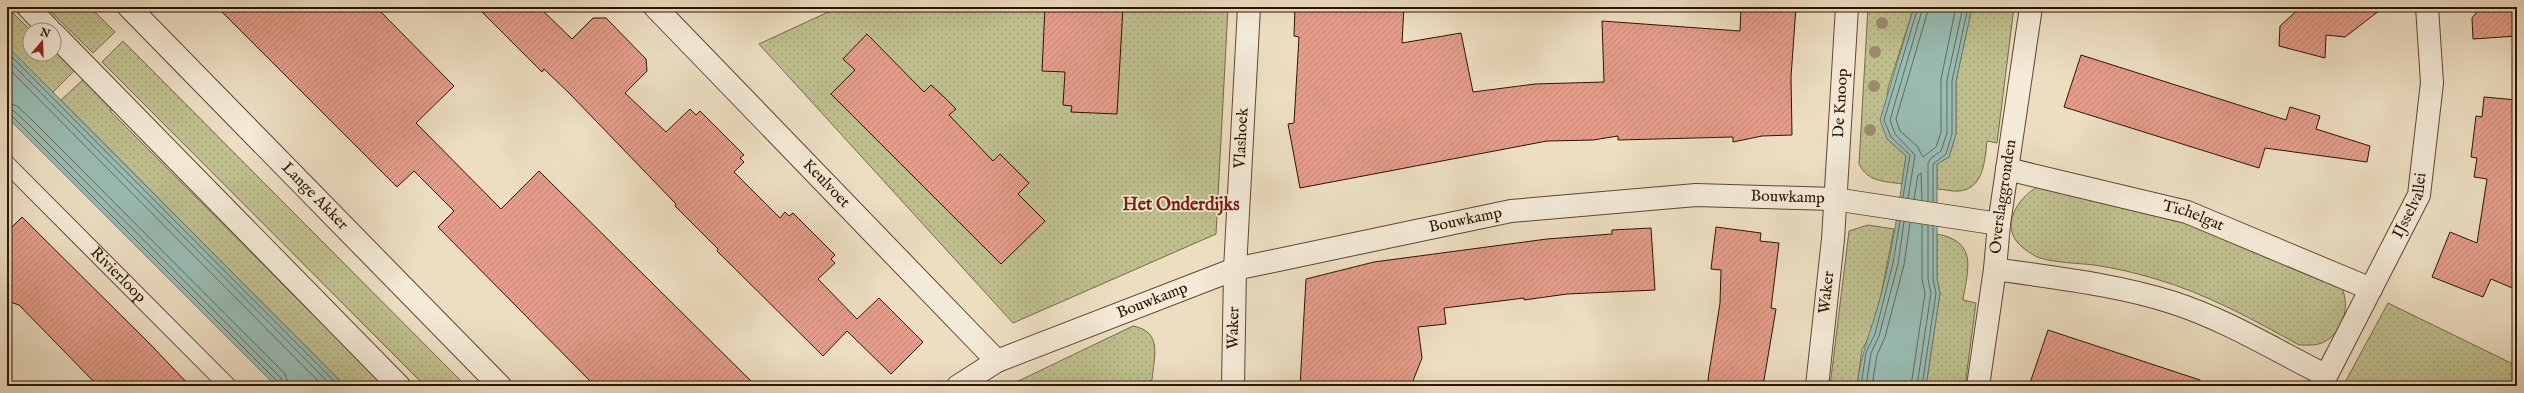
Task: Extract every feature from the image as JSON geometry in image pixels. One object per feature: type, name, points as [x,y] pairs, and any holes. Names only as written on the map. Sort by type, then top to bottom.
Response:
[{"type":"street","points":[[28,7],[42,22]]},
{"type":"street","name":"Lange Akker","points":[[129,7],[500,386]]},
{"type":"street","name":"Keulvoet","points":[[655,7],[997,361]]},
{"type":"street","name":"Vlashoek","points":[[1235,270],[1249,7]]},
{"type":"street","name":"De Knoop","points":[[1834,199],[1847,7]]},
{"type":"street","name":"Overslaggronden","points":[[1978,386],[1995,269],[1999,224],[2031,7]]},
{"type":"street","name":"IJsselvallei","points":[[2323,381],[2419,195],[2432,83],[2427,7]]},
{"type":"street","points":[[62,42],[398,386]]},
{"type":"street","name":"Tichelgat","points":[[2007,169],[2187,212],[2371,289]]},
{"type":"street","name":"Bouwkamp","points":[[958,386],[997,361],[1235,270],[1511,211],[1696,195],[1834,199],[1999,224]]},
{"type":"street","name":"Waker","points":[[1817,386],[1833,239],[1834,199]]},
{"type":"street","points":[[1995,269],[2118,288],[2172,302],[2227,326],[2323,381]]},
{"type":"street","name":"Waker","points":[[1233,386],[1235,270]]},
{"type":"lane","name":"Rivierloop","points":[[7,164],[228,386]]},
{"type":"green space","points":[[7,7],[22,22],[22,61],[7,46]]},
{"type":"green space","points":[[46,7],[90,7],[115,32],[93,53]]},
{"type":"green space","points":[[839,7],[1228,7],[1216,234],[1013,323],[759,44]]},
{"type":"green space","points":[[1868,7],[1914,7],[1888,88],[1887,139],[1906,156],[1902,184],[1877,180],[1867,174],[1859,164]]},
{"type":"green space","points":[[1972,7],[2014,7],[1997,143],[1987,141],[1982,172],[1974,185],[1959,191],[1937,189],[1937,164],[1949,157],[1956,134],[1956,81]]},
{"type":"green space","points":[[123,41],[466,386],[425,386],[102,62]]},
{"type":"green space","points":[[62,54],[64,54],[78,67],[53,92],[23,62],[62,62]]},
{"type":"green space","points":[[87,76],[110,100],[111,112],[384,386],[345,386],[61,100]]},
{"type":"green space","points":[[2039,186],[2178,218],[2340,284],[2345,300],[2344,316],[2341,324],[2337,331],[2324,342],[2315,345],[2299,345],[2230,308],[2175,285],[2118,269],[2053,261],[2038,257],[2022,247],[2015,239],[2011,222],[2018,205],[2024,197]]},
{"type":"green space","points":[[1868,225],[1894,229],[1881,295],[1871,333],[1862,350],[1857,386],[1830,386],[1849,231]]},
{"type":"green space","points":[[1937,234],[1950,238],[1959,243],[1965,250],[1968,267],[1963,300],[1976,303],[1965,386],[1926,386],[1940,293],[1937,279]]},
{"type":"green space","points":[[2388,303],[2517,366],[2517,386],[2343,386]]},
{"type":"green space","points":[[1133,326],[1143,329],[1153,339],[1155,354],[1152,380],[1140,386],[1008,386]]},
{"type":"water","points":[[1914,7],[1972,7],[1956,81],[1956,134],[1949,157],[1937,164],[1937,279],[1940,293],[1926,386],[1857,386],[1861,363],[1881,295],[1889,260],[1906,156],[1887,139],[1880,120]]},
{"type":"water","points":[[7,46],[345,386],[276,386],[7,117]]},
{"type":"building","points":[[217,7],[376,7],[454,86],[416,123],[501,209],[539,171],[756,386],[595,386],[438,227],[454,211],[414,171],[397,187]]},
{"type":"building","points":[[477,7],[539,7],[572,39],[593,18],[606,18],[646,59],[647,71],[625,93],[666,132],[690,109],[696,115],[700,111],[744,155],[740,158],[744,162],[734,172],[780,218],[785,212],[789,216],[793,213],[835,255],[831,259],[835,263],[818,279],[857,319],[879,298],[923,342],[891,374],[847,331],[823,356],[717,251],[718,249],[675,206],[676,204],[570,94],[544,69],[542,72]]},
{"type":"building","points":[[1045,7],[1123,7],[1117,114],[1071,112],[1072,106],[1063,105],[1065,72],[1042,71]]},
{"type":"building","points":[[1295,7],[1404,7],[1402,43],[1461,33],[1473,92],[1535,84],[1604,82],[1602,21],[1740,31],[1741,7],[1796,7],[1791,77],[1792,135],[1762,136],[1733,142],[1733,137],[1618,140],[1618,136],[1593,140],[1547,141],[1300,188],[1288,124],[1294,123],[1299,37],[1294,36]]},
{"type":"building","points":[[2301,7],[2384,7],[2345,37],[2326,35],[2325,58],[2279,46],[2280,26]]},
{"type":"building","points":[[2481,7],[2517,7],[2517,36],[2473,39],[2472,18]]},
{"type":"building","points":[[867,34],[924,92],[931,85],[956,109],[949,115],[993,161],[1000,154],[1029,183],[1018,194],[1045,221],[1001,264],[831,94],[855,70],[843,59]]},
{"type":"building","points":[[2081,55],[2286,120],[2290,107],[2320,116],[2316,129],[2370,146],[2367,162],[2265,148],[2259,168],[2064,107]]},
{"type":"building","points":[[2484,97],[2517,100],[2517,290],[2491,279],[2483,297],[2432,277],[2450,232],[2477,243],[2487,179],[2474,177],[2477,158],[2471,157],[2476,116],[2482,117]]},
{"type":"building","points":[[22,217],[149,343],[190,386],[98,386],[19,305],[7,301],[7,232]]},
{"type":"building","points":[[1716,227],[1761,233],[1760,241],[1779,243],[1771,308],[1776,309],[1763,386],[1707,386],[1720,303],[1721,270],[1711,269]]},
{"type":"building","points":[[1651,228],[1655,290],[1567,294],[1444,308],[1446,324],[1418,327],[1422,358],[1411,386],[1300,386],[1306,279],[1374,262],[1547,239],[1612,234],[1612,230]]},
{"type":"building","points":[[2048,330],[2200,380],[2200,386],[2029,386]]},
{"type":"district","name":"Het Onderdijks","points":[[1181,205]]}]
